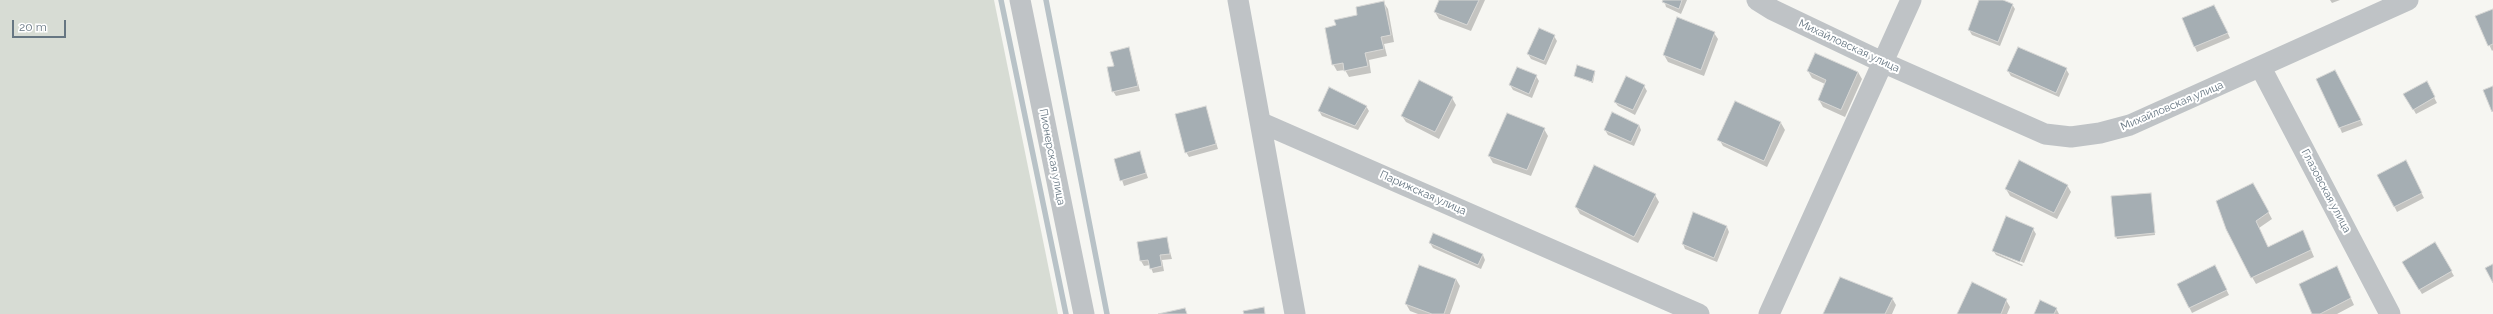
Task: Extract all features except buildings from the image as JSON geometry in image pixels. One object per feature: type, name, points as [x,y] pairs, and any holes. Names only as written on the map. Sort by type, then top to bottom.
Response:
[{"type":"street","name":"Пионерская улица","points":[[1020,0],[1084,314]]},
{"type":"street","points":[[1238,0],[1262,123],[1295,314]]},
{"type":"street","name":"Михайловская улица","points":[[1757,0],[1773,10],[1882,62],[2045,134],[2071,137],[2100,133],[2130,126],[2261,68],[2408,0]]},
{"type":"street","points":[[1769,314],[1911,0]]},
{"type":"street","name":"Глазовская улица","points":[[2261,68],[2390,314]]},
{"type":"street","name":"Парижская улица","points":[[1262,123],[1699,314]]},
{"type":"shaded area","points":[[0,0],[994,0],[1058,314],[0,314]]},
{"type":"waterway","points":[[1001,0],[1066,314]]},
{"type":"waterway","points":[[1046,0],[1107,314]]}]
